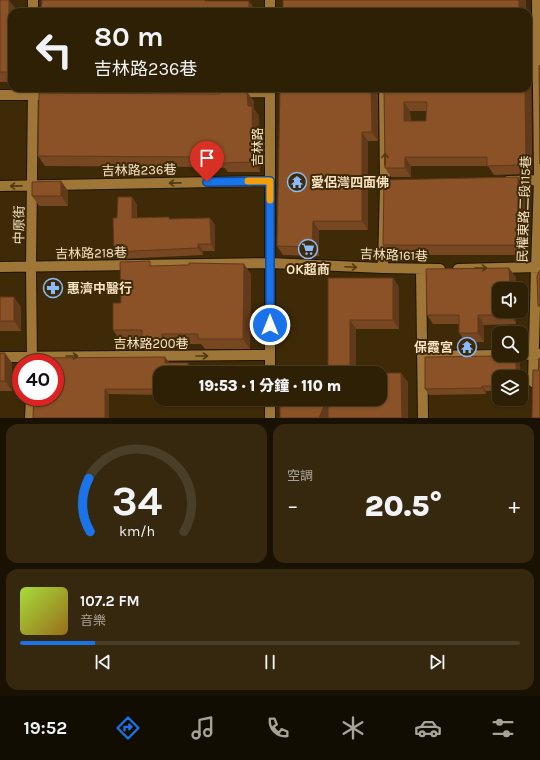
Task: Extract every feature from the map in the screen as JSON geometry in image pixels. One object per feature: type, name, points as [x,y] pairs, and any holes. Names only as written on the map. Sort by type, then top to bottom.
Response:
[{"type":"street","name":"民權東路二段115巷","points":[[533,394],[537,354],[540,180],[535,64],[537,0]]},
{"type":"street","points":[[0,95],[33,92],[49,95]]},
{"type":"street","name":"中原街","points":[[33,92],[31,267],[33,354]]},
{"type":"street","points":[[128,94],[199,92]]},
{"type":"street","name":"吉林路","points":[[270,92],[270,366]]},
{"type":"street","points":[[383,268],[388,184],[384,92]]},
{"type":"street","points":[[501,181],[540,180]]},
{"type":"street","name":"吉林路236巷","points":[[0,186],[270,181]]},
{"type":"street","name":"吉林路161巷","points":[[270,263],[421,270],[538,268]]},
{"type":"street","name":"吉林路218巷","points":[[0,267],[270,263]]},
{"type":"street","points":[[421,270],[423,418]]},
{"type":"street","name":"吉林路200巷","points":[[64,359],[270,355]]},
{"type":"street","points":[[422,356],[492,355]]},
{"type":"street","name":"吉林路200巷","points":[[0,357],[12,358]]},
{"type":"street","points":[[30,418],[31,406]]},
{"type":"street","points":[[270,406],[270,418]]},
{"type":"building","points":[[0,0],[9,0],[8,72],[0,72]]},
{"type":"building","points":[[42,0],[249,1],[249,8],[41,8]]},
{"type":"building","points":[[283,0],[519,0],[519,8],[283,8]]},
{"type":"building","points":[[540,65],[540,164],[539,66]]},
{"type":"building","points":[[220,92],[247,92],[248,106],[252,106],[253,162],[222,163],[222,158],[199,157],[38,156],[39,93],[220,94]]},
{"type":"building","points":[[280,92],[371,92],[372,132],[362,132],[362,221],[313,221],[312,247],[277,246]]},
{"type":"building","points":[[384,92],[525,92],[526,163],[519,163],[519,165],[487,166],[487,157],[405,157],[405,168],[385,168]],"holes":[[[404,102],[427,102],[426,121],[404,121]]]},
{"type":"building","points":[[518,177],[518,245],[383,245],[384,180]]},
{"type":"building","points":[[61,181],[61,196],[32,196],[32,182]]},
{"type":"building","points":[[118,197],[132,197],[132,218],[210,218],[211,244],[198,244],[198,248],[114,252],[113,218],[117,218]]},
{"type":"building","points":[[150,261],[150,266],[189,265],[189,263],[244,264],[243,339],[198,339],[198,334],[162,334],[162,339],[142,339],[142,330],[113,330],[113,303],[121,303],[120,262]]},
{"type":"building","points":[[509,268],[510,282],[492,282],[492,315],[478,315],[478,333],[459,333],[459,315],[427,315],[426,269]]},
{"type":"building","points":[[540,270],[540,306],[538,306],[537,276]]},
{"type":"building","points":[[328,278],[393,278],[393,320],[350,320],[350,366],[328,366]]},
{"type":"building","points":[[0,297],[14,297],[14,321],[0,321]]},
{"type":"building","points":[[0,353],[5,353],[5,381],[0,381]]},
{"type":"building","points":[[492,356],[492,362],[516,362],[516,370],[492,370],[492,386],[482,386],[482,388],[425,389],[425,357]]},
{"type":"building","points":[[165,357],[165,363],[188,363],[188,366],[153,366],[153,389],[105,389],[105,418],[33,418],[34,406],[64,406],[64,358]]},
{"type":"building","points":[[539,358],[540,418],[532,418],[533,370],[539,370]]},
{"type":"building","points":[[387,373],[401,373],[402,418],[328,418],[328,406],[387,406]]},
{"type":"building","points":[[280,406],[324,406],[319,418],[280,418]]},
{"type":"slow traffic","points":[[248,181],[270,181],[270,200]]},
{"type":"place","name":"愛侶灣四面佛","points":[[297,182]]},
{"type":"place","name":"OK超商","points":[[308,249]]},
{"type":"place","name":"惠濟中醫行","points":[[53,288]]},
{"type":"place","name":"保霞宮","points":[[467,347]]},
{"type":"route","points":[[207,182],[270,181],[270,325]]}]
